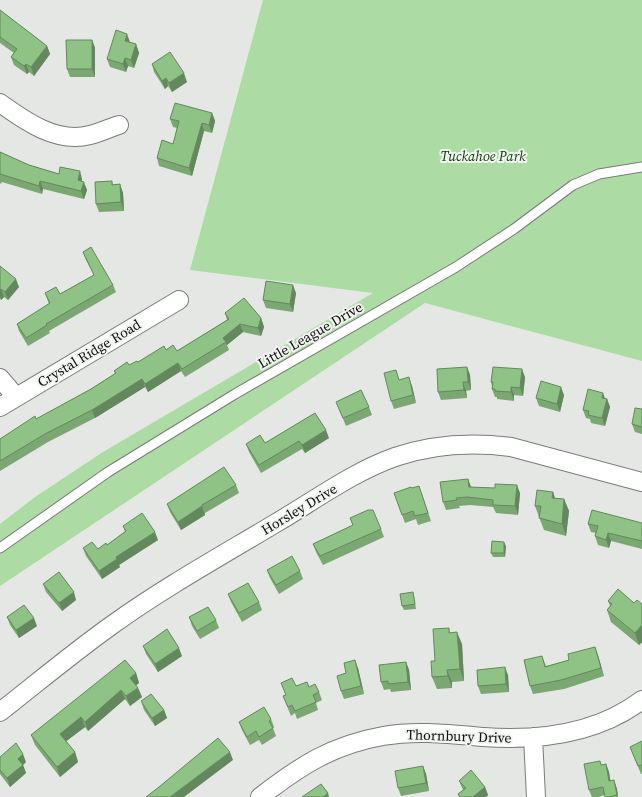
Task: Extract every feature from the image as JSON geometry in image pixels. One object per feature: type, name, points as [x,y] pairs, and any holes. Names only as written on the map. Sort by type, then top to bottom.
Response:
[{"type":"street","points":[[0,103],[34,125],[56,134],[75,137],[89,136],[119,124]]},
{"type":"street","name":"Crystal Ridge Road","points":[[0,407],[179,300]]},
{"type":"street","points":[[0,378],[16,397]]},
{"type":"street","name":"Horsley Drive","points":[[0,712],[112,625],[171,586],[361,472],[395,457],[426,449],[453,445],[473,444],[511,447],[642,482]]},
{"type":"street","name":"Thornbury Drive","points":[[260,797],[295,770],[325,753],[354,742],[384,736],[429,733],[485,737],[552,736],[579,730],[607,720],[642,700]]},
{"type":"street","points":[[533,737],[536,797]]},
{"type":"lane","name":"Little League Drive","points":[[0,548],[108,472],[235,394],[456,267],[514,229],[573,185],[599,174],[642,167]]},
{"type":"green space","name":"Tuckahoe Park","points":[[263,0],[642,0],[642,361],[425,303],[0,586],[0,524],[35,497],[103,452],[373,293],[190,270]]},
{"type":"building","points":[[0,10],[47,46],[31,67],[26,64],[24,66],[11,57],[17,49],[0,37]]},
{"type":"building","points":[[116,30],[127,34],[125,41],[136,44],[131,60],[125,58],[123,64],[107,59]]},
{"type":"building","points":[[66,40],[92,40],[92,69],[67,69]]},
{"type":"building","points":[[170,52],[184,73],[169,83],[166,78],[162,81],[152,64]]},
{"type":"building","points":[[175,103],[212,113],[209,125],[202,123],[189,168],[157,158],[162,140],[173,144],[179,121],[170,119]]},
{"type":"building","points":[[0,152],[29,165],[59,174],[60,167],[80,171],[78,180],[84,182],[81,191],[40,181],[39,186],[0,174]]},
{"type":"building","points":[[112,181],[112,185],[120,184],[121,202],[96,204],[95,182]]},
{"type":"building","points":[[91,247],[113,285],[46,324],[47,325],[26,338],[17,324],[50,303],[45,293],[56,287],[60,294],[94,275],[83,252]]},
{"type":"building","points":[[0,266],[16,279],[5,292],[1,289],[0,290]]},
{"type":"building","points":[[266,281],[293,285],[290,304],[263,300]]},
{"type":"building","points":[[244,298],[261,318],[258,328],[240,324],[223,338],[226,342],[182,369],[178,363],[145,384],[142,379],[92,410],[45,434],[0,461],[0,439],[35,416],[36,419],[91,389],[116,373],[114,371],[127,362],[129,365],[137,361],[138,362],[164,346],[166,350],[173,345],[177,351],[229,319],[225,313]]},
{"type":"building","points":[[467,367],[468,382],[463,382],[464,390],[438,392],[437,369]]},
{"type":"building","points":[[493,367],[522,369],[520,388],[511,387],[511,392],[495,391],[495,389],[492,389],[493,382],[491,382]]},
{"type":"building","points":[[396,370],[399,380],[409,377],[413,395],[391,401],[384,373]]},
{"type":"building","points":[[541,381],[561,387],[557,404],[536,398]]},
{"type":"building","points":[[588,389],[603,393],[602,398],[607,399],[602,418],[588,415],[589,411],[583,410]]},
{"type":"building","points":[[361,390],[369,407],[343,418],[336,402]]},
{"type":"building","points":[[635,408],[642,409],[642,427],[632,424]]},
{"type":"building","points":[[315,413],[326,430],[302,445],[299,441],[259,465],[246,444],[260,435],[265,443]]},
{"type":"building","points":[[224,467],[236,485],[202,505],[178,522],[167,504]]},
{"type":"building","points":[[468,479],[469,487],[495,488],[495,484],[517,485],[515,506],[493,505],[493,500],[467,497],[456,498],[457,500],[443,502],[440,482]]},
{"type":"building","points":[[419,486],[428,513],[415,516],[413,511],[402,515],[394,493]]},
{"type":"building","points":[[537,490],[553,492],[552,498],[564,499],[562,524],[539,518],[541,506],[535,506]]},
{"type":"building","points":[[368,510],[373,510],[381,529],[320,556],[313,544],[353,525],[350,518]]},
{"type":"building","points":[[592,510],[642,523],[642,541],[608,533],[606,540],[595,536],[598,526],[588,524]]},
{"type":"building","points":[[142,513],[155,532],[116,557],[117,559],[99,571],[83,548],[92,542],[98,549],[106,543],[107,545],[126,531],[123,526]]},
{"type":"building","points":[[492,541],[504,542],[504,553],[491,553]]},
{"type":"building","points":[[292,556],[300,571],[276,585],[267,570]]},
{"type":"building","points":[[59,572],[74,592],[59,603],[43,584]]},
{"type":"building","points":[[248,583],[259,602],[239,613],[228,594]]},
{"type":"building","points":[[618,589],[634,603],[637,600],[642,604],[642,625],[635,633],[607,610],[612,604],[608,601]]},
{"type":"building","points":[[413,592],[415,604],[402,606],[400,594]]},
{"type":"building","points":[[24,605],[34,618],[16,630],[7,617]]},
{"type":"building","points":[[208,607],[216,620],[197,631],[189,617]]},
{"type":"building","points":[[449,628],[449,633],[457,632],[460,669],[447,670],[448,676],[432,677],[431,661],[435,661],[433,629]]},
{"type":"building","points":[[167,629],[179,648],[155,664],[143,646]]},
{"type":"building","points":[[595,647],[601,668],[561,680],[530,686],[524,660],[542,656],[545,667],[569,660],[568,654]]},
{"type":"building","points":[[125,660],[136,673],[130,678],[138,688],[126,696],[121,690],[85,722],[81,717],[60,734],[75,752],[57,767],[31,735]]},
{"type":"building","points":[[355,660],[361,686],[341,691],[337,676],[346,673],[344,663]]},
{"type":"building","points":[[406,662],[408,682],[388,684],[388,681],[381,682],[379,665]]},
{"type":"building","points":[[505,667],[506,684],[478,686],[477,670]]},
{"type":"building","points":[[292,678],[296,686],[307,682],[309,687],[315,684],[319,692],[313,695],[316,702],[295,711],[292,705],[288,707],[283,696],[286,695],[281,683]]},
{"type":"building","points":[[151,694],[164,710],[152,718],[141,701]]},
{"type":"building","points":[[264,707],[271,719],[269,721],[273,728],[259,737],[256,731],[247,737],[239,722]]},
{"type":"building","points":[[218,738],[230,752],[170,797],[146,797],[159,787]]},
{"type":"building","points":[[642,741],[642,765],[638,766],[630,747]]},
{"type":"building","points":[[16,743],[23,754],[18,759],[23,765],[7,778],[0,770],[0,757]]},
{"type":"building","points":[[600,761],[601,765],[606,764],[609,781],[614,780],[617,795],[605,797],[603,787],[589,790],[584,764]]},
{"type":"building","points":[[423,766],[426,783],[398,788],[395,771]]},
{"type":"building","points":[[471,770],[485,787],[473,797],[460,797],[458,794],[466,788],[459,781]]},
{"type":"building","points":[[321,784],[328,793],[323,797],[302,797]]}]
